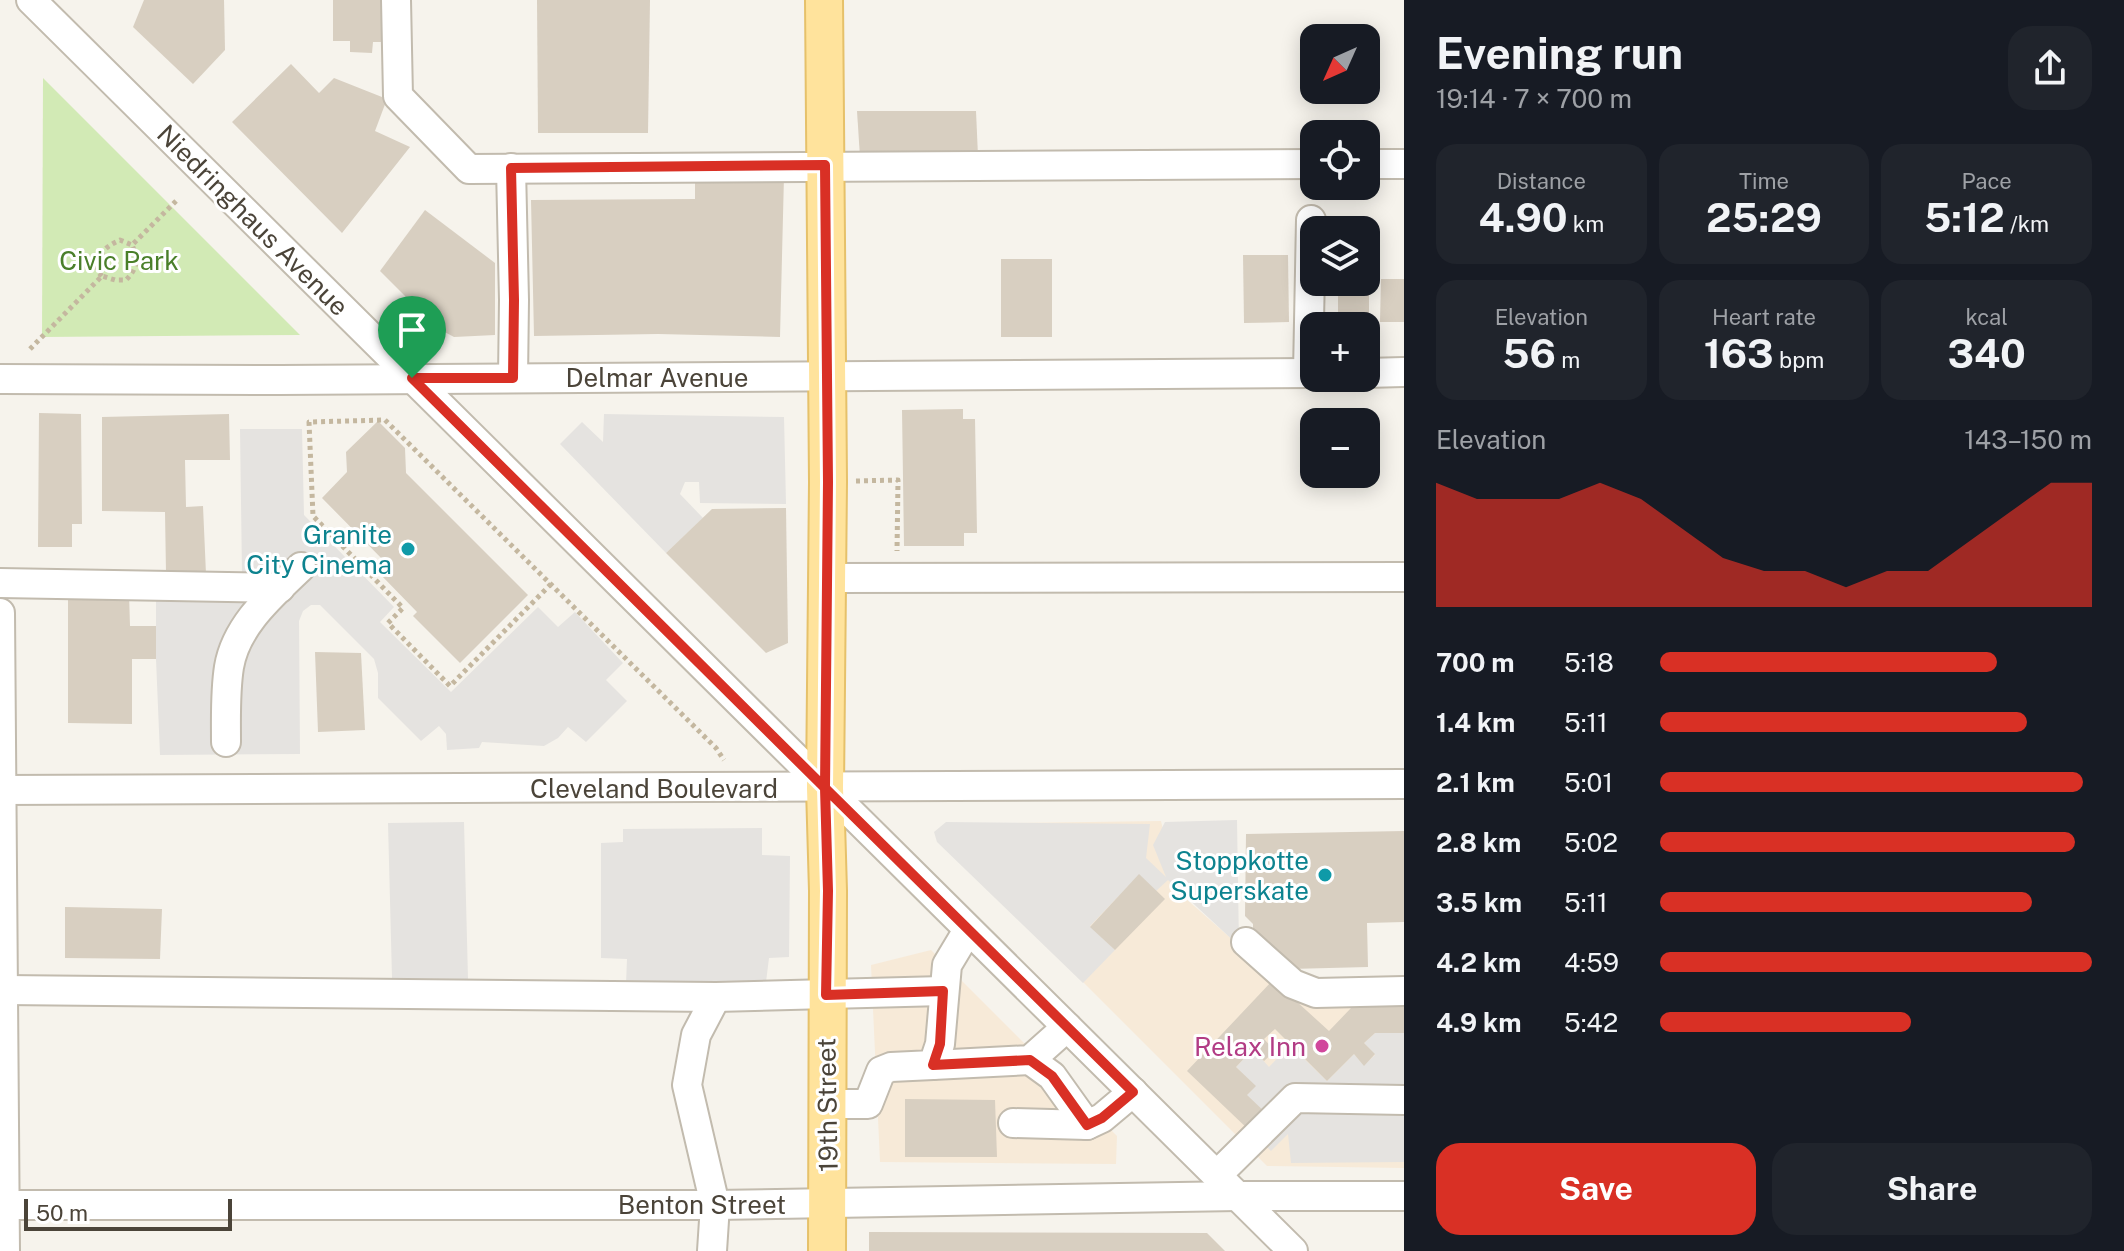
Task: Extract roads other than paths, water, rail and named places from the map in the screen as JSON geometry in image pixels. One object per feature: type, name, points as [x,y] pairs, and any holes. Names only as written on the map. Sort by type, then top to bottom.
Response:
[{"type":"main road","name":"19th Street","points":[[824,0],[828,482],[825,788],[828,891],[827,1251]]},
{"type":"street","name":"Niedringhaus Avenue","points":[[31,0],[1293,1251]]},
{"type":"street","points":[[396,0],[398,96],[469,169],[1300,164]]},
{"type":"street","points":[[1380,164],[1404,164]]},
{"type":"street","points":[[511,168],[513,378]]},
{"type":"street","points":[[1380,373],[1404,372]]},
{"type":"street","name":"Delmar Avenue","points":[[0,379],[1300,373]]},
{"type":"street","points":[[226,742],[229,664],[237,642],[249,622],[301,567]]},
{"type":"street","points":[[827,578],[1404,577]]},
{"type":"street","points":[[0,583],[280,588]]},
{"type":"street","points":[[0,613],[5,1251]]},
{"type":"street","name":"Cleveland Boulevard","points":[[1,790],[1404,784]]},
{"type":"street","points":[[933,1065],[940,1044],[947,965],[968,930]]},
{"type":"street","points":[[1246,942],[1293,984],[1316,993],[1404,991]]},
{"type":"street","points":[[2,984],[716,997],[943,991]]},
{"type":"street","points":[[712,1251],[715,1205],[687,1085],[696,1035],[716,997]]},
{"type":"street","points":[[827,1104],[868,1104],[881,1071],[891,1067],[1030,1060],[1067,1027]]},
{"type":"street","points":[[1030,1060],[1052,1076],[1087,1125]]},
{"type":"street","points":[[1013,1123],[1087,1125],[1102,1118],[1133,1092]]},
{"type":"street","points":[[1217,1175],[1295,1098],[1404,1100]]},
{"type":"street","name":"Benton Street","points":[[3,1205],[715,1205],[1404,1196]]},
{"type":"place","name":"Granite City Cinema","points":[[408,549]]},
{"type":"place","name":"Stoppkotte Superskate","points":[[1325,875]]},
{"type":"place","name":"Relax Inn","points":[[1322,1046]]},
{"type":"park label","name":"Civic Park","points":[[119,260]]}]
